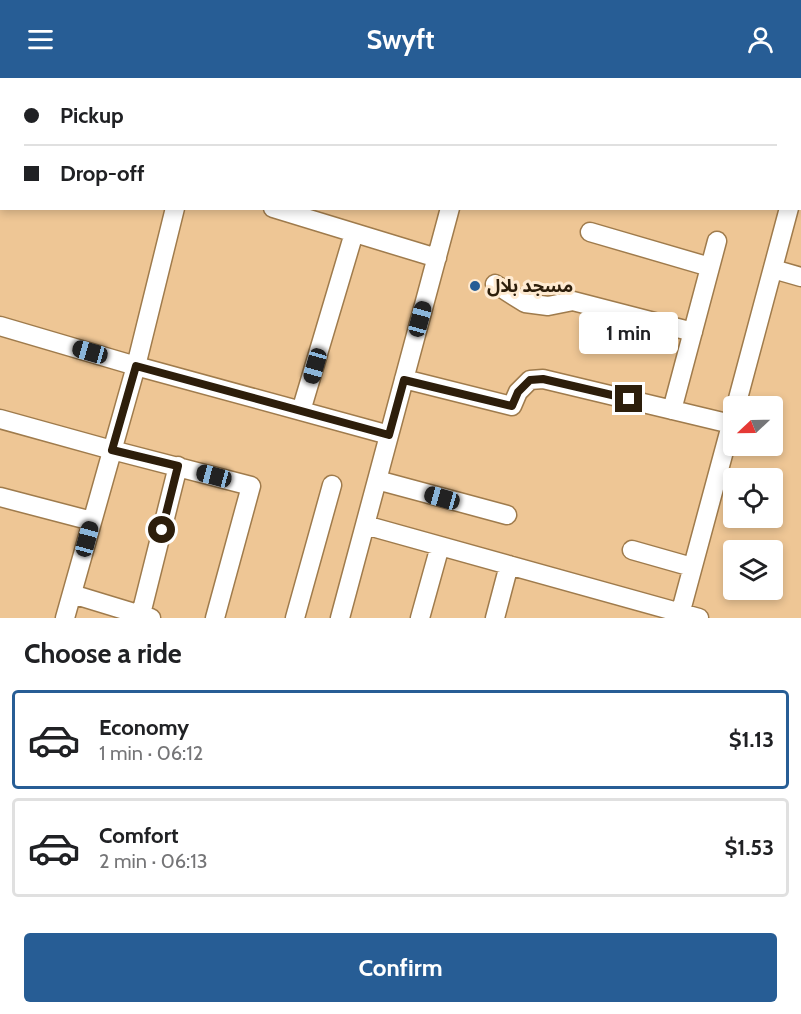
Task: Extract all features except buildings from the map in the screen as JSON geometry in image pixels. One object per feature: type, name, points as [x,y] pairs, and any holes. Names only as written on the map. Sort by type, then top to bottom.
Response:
[{"type":"street","points":[[65,618],[136,366],[175,210]]},
{"type":"street","points":[[279,210],[437,258]]},
{"type":"street","points":[[340,618],[449,210]]},
{"type":"street","points":[[738,396],[788,210]]},
{"type":"street","points":[[590,232],[710,267]]},
{"type":"street","points":[[302,411],[354,233]]},
{"type":"street","points":[[672,410],[717,241]]},
{"type":"street","points":[[772,269],[801,277]]},
{"type":"street","points":[[495,284],[525,303],[548,306],[573,301],[693,332]]},
{"type":"street","points":[[0,326],[136,366],[389,435]]},
{"type":"street","points":[[404,380],[512,406],[518,392],[530,380],[543,379],[672,410],[723,414]]},
{"type":"street","points":[[0,418],[251,486],[215,618]]},
{"type":"street","points":[[679,616],[723,452]]},
{"type":"street","points":[[72,594],[144,617],[178,466]]},
{"type":"street","points":[[377,480],[507,515]]},
{"type":"street","points":[[295,618],[332,485]]},
{"type":"street","points":[[0,497],[92,521]]},
{"type":"street","points":[[365,525],[679,616],[699,618]]},
{"type":"street","points":[[420,618],[440,546]]},
{"type":"street","points":[[632,550],[692,567]]},
{"type":"street","points":[[495,618],[509,566]]},
{"type":"place","name":"مسجد بلال","points":[[475,286]]},
{"type":"route","points":[[162,530],[178,466],[112,450],[136,366],[389,435],[404,380],[512,406],[518,392],[530,380],[543,379],[629,399]]}]
